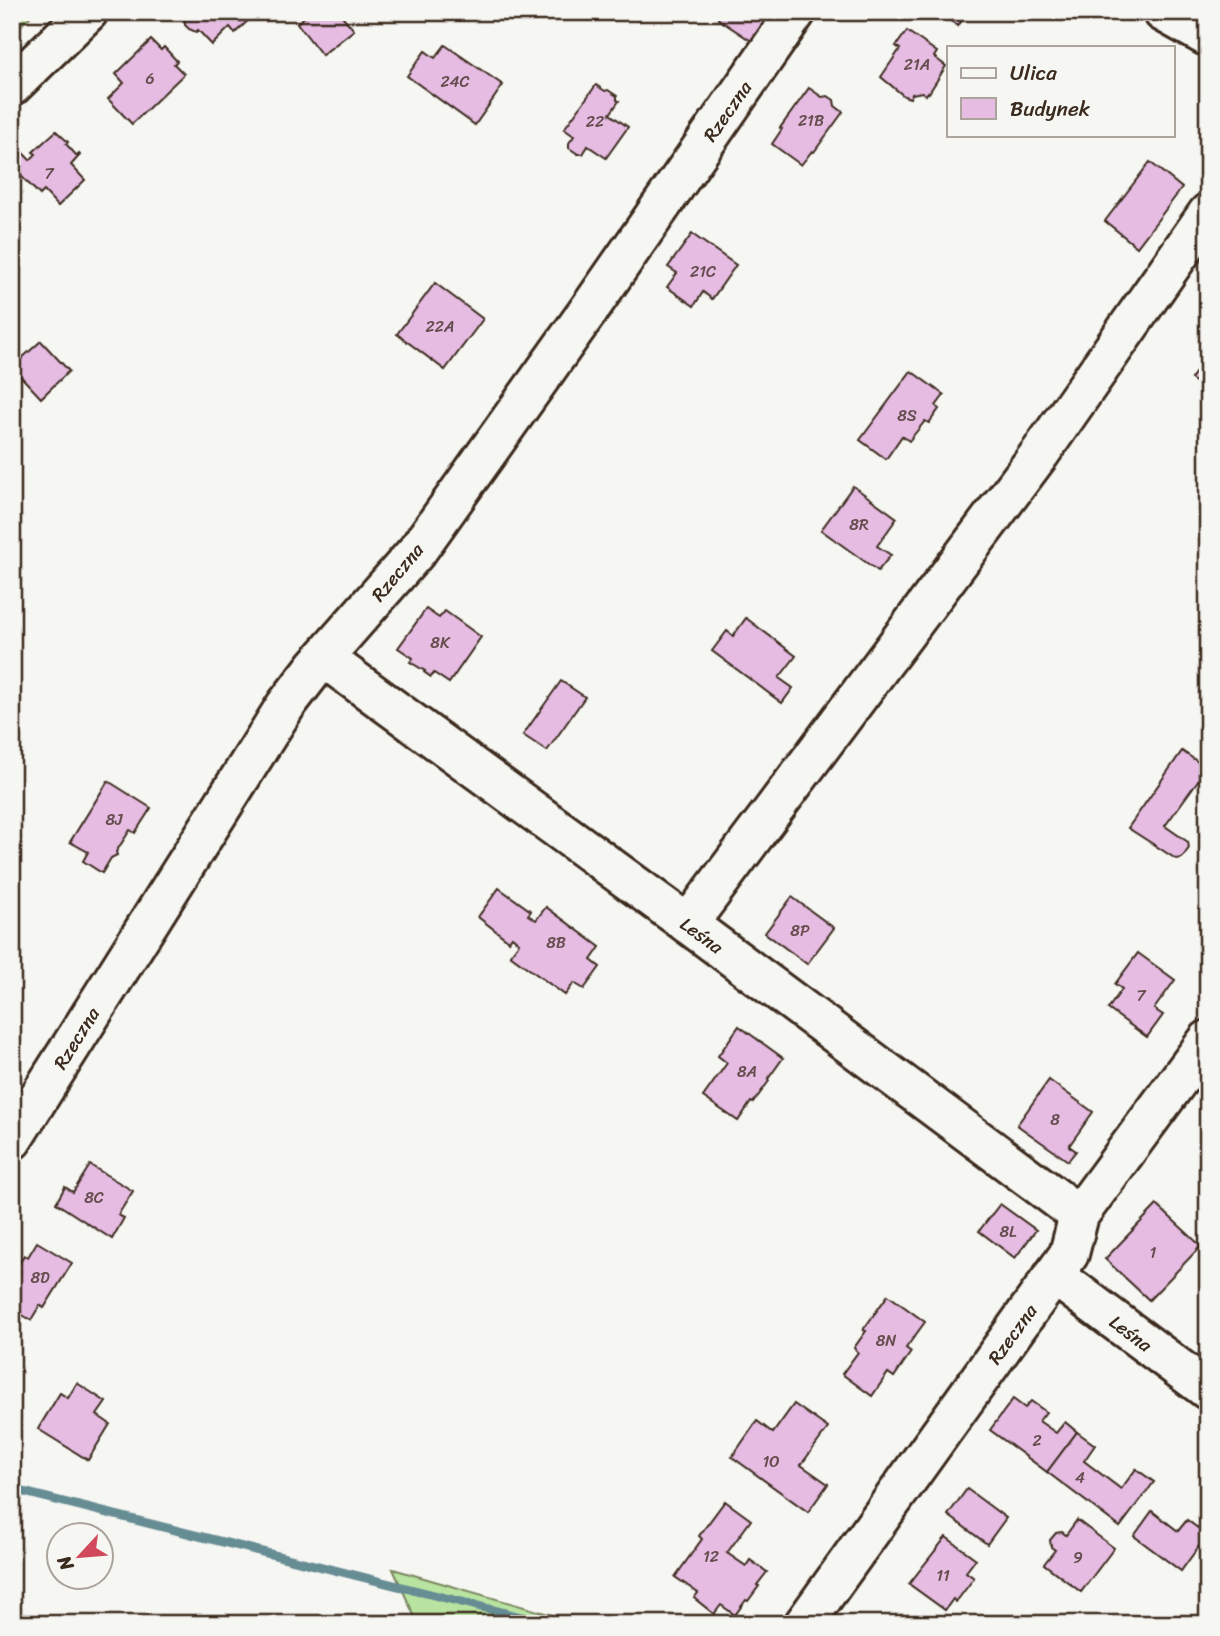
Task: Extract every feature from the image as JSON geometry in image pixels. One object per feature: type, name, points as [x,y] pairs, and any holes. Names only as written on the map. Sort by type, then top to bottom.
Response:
[{"type":"street","points":[[12,86],[88,12]]},
{"type":"street","name":"Rzeczna","points":[[12,1140],[286,705],[316,666],[417,551],[796,12]]},
{"type":"street","points":[[1163,12],[1208,36]]},
{"type":"street","points":[[688,924],[1041,452],[1208,213]]},
{"type":"street","name":"Leśna","points":[[324,658],[1079,1214]]},
{"type":"street","name":"Rzeczna","points":[[804,1624],[1069,1254],[1079,1214],[1208,1040]]},
{"type":"street","name":"Leśna","points":[[1054,1275],[1208,1390]]},
{"type":"green space","points":[[12,12],[35,12],[12,34]]},
{"type":"green space","points":[[393,1569],[583,1624],[418,1624]]},
{"type":"building","points":[[182,12],[257,12],[235,33],[230,27],[212,45],[198,30],[196,32],[185,25],[187,17]]},
{"type":"building","points":[[311,12],[339,12],[354,30],[322,55],[297,23]]},
{"type":"building","points":[[723,12],[762,12],[769,17],[753,42],[718,19]]},
{"type":"building","points":[[938,12],[968,12],[958,26]]},
{"type":"building","points":[[907,31],[937,52],[934,57],[946,66],[929,93],[912,94],[910,98],[881,77],[900,49],[896,46]]},
{"type":"building","points":[[151,40],[161,50],[164,47],[177,61],[174,64],[184,74],[132,124],[108,99],[124,83],[116,74]]},
{"type":"building","points":[[445,45],[503,85],[475,125],[407,76],[425,51],[435,58]]},
{"type":"building","points":[[596,85],[617,96],[619,101],[610,114],[628,127],[606,158],[588,146],[583,154],[569,148],[574,136],[564,129]]},
{"type":"building","points":[[809,88],[822,97],[828,96],[834,100],[835,106],[843,112],[814,152],[812,151],[801,165],[772,144],[782,129],[780,128]]},
{"type":"building","points":[[56,131],[68,142],[66,144],[77,156],[80,155],[71,165],[85,180],[58,206],[44,191],[40,195],[12,167],[23,153],[30,160],[36,154],[33,152]]},
{"type":"building","points":[[1150,162],[1182,188],[1137,247],[1105,221]]},
{"type":"building","points":[[692,234],[736,265],[712,299],[703,292],[694,306],[667,287],[677,273],[668,267]]},
{"type":"building","points":[[435,283],[483,319],[445,370],[397,334]]},
{"type":"building","points":[[41,341],[69,371],[41,398],[12,367]]},
{"type":"building","points":[[1208,355],[1208,390],[1191,379]]},
{"type":"building","points":[[911,371],[944,395],[936,406],[939,409],[929,423],[925,421],[909,441],[902,436],[886,459],[860,440]]},
{"type":"building","points":[[853,486],[897,518],[877,546],[891,555],[878,571],[821,530]]},
{"type":"building","points":[[426,609],[439,618],[445,611],[481,637],[449,683],[434,673],[431,677],[410,662],[413,658],[398,648]]},
{"type":"building","points":[[746,618],[796,656],[779,678],[793,688],[782,703],[712,651],[727,631],[733,636]]},
{"type":"building","points":[[561,681],[585,697],[547,751],[523,735]]},
{"type":"building","points":[[1182,751],[1207,768],[1165,826],[1188,842],[1189,848],[1182,858],[1176,859],[1128,828]]},
{"type":"building","points":[[108,781],[151,808],[135,833],[130,830],[116,852],[117,855],[111,858],[102,873],[83,861],[88,852],[70,842]]},
{"type":"building","points":[[1208,834],[1208,851],[1202,842]]},
{"type":"building","points":[[499,888],[531,911],[528,915],[536,920],[546,907],[600,947],[591,960],[600,967],[584,989],[574,983],[565,995],[510,955],[519,943],[512,937],[509,941],[478,917]]},
{"type":"building","points":[[792,897],[834,928],[807,964],[765,933]]},
{"type":"building","points":[[1138,953],[1175,980],[1154,1009],[1163,1015],[1147,1037],[1108,1009],[1122,989],[1115,984]]},
{"type":"building","points":[[739,1026],[783,1058],[738,1121],[703,1097],[727,1063],[718,1056]]},
{"type":"building","points":[[1049,1080],[1093,1112],[1069,1146],[1076,1151],[1068,1161],[1017,1125]]},
{"type":"building","points":[[90,1165],[133,1191],[118,1215],[124,1218],[112,1239],[56,1203],[65,1187],[73,1192]]},
{"type":"building","points":[[1000,1204],[1036,1230],[1015,1258],[979,1231]]},
{"type":"building","points":[[1157,1205],[1201,1246],[1149,1300],[1105,1259]]},
{"type":"building","points":[[37,1242],[72,1263],[44,1308],[40,1305],[31,1320],[12,1309],[12,1283],[20,1271],[16,1269],[24,1255],[28,1257]]},
{"type":"building","points":[[888,1295],[925,1322],[906,1348],[911,1352],[894,1377],[888,1373],[872,1396],[842,1374],[858,1352],[854,1348],[866,1331],[863,1330]]},
{"type":"building","points":[[77,1383],[106,1402],[97,1415],[110,1424],[88,1460],[38,1429],[60,1393],[68,1398]]},
{"type":"building","points":[[1013,1399],[1025,1408],[1031,1401],[1046,1412],[1039,1421],[1056,1433],[1065,1422],[1077,1432],[1047,1472],[990,1430]]},
{"type":"building","points":[[794,1404],[828,1428],[801,1465],[828,1484],[808,1512],[732,1457],[757,1421],[773,1433]]},
{"type":"building","points":[[1077,1432],[1095,1445],[1084,1461],[1121,1489],[1136,1469],[1154,1482],[1120,1527],[1047,1472]]},
{"type":"building","points":[[967,1489],[1006,1518],[987,1544],[948,1515]]},
{"type":"building","points":[[725,1501],[751,1520],[727,1553],[746,1566],[750,1560],[767,1572],[735,1615],[721,1605],[714,1614],[694,1598],[698,1593],[675,1577],[702,1539],[699,1536]]},
{"type":"building","points":[[1152,1511],[1178,1531],[1187,1520],[1207,1535],[1181,1571],[1134,1536]]},
{"type":"building","points":[[1077,1520],[1114,1548],[1081,1592],[1044,1564],[1055,1550],[1051,1547],[1050,1540],[1056,1533],[1062,1532],[1066,1535]]},
{"type":"building","points":[[946,1537],[976,1559],[966,1572],[974,1578],[956,1602],[953,1599],[945,1610],[909,1584]]},
{"type":"waterway","points":[[12,1489],[549,1624]]}]
